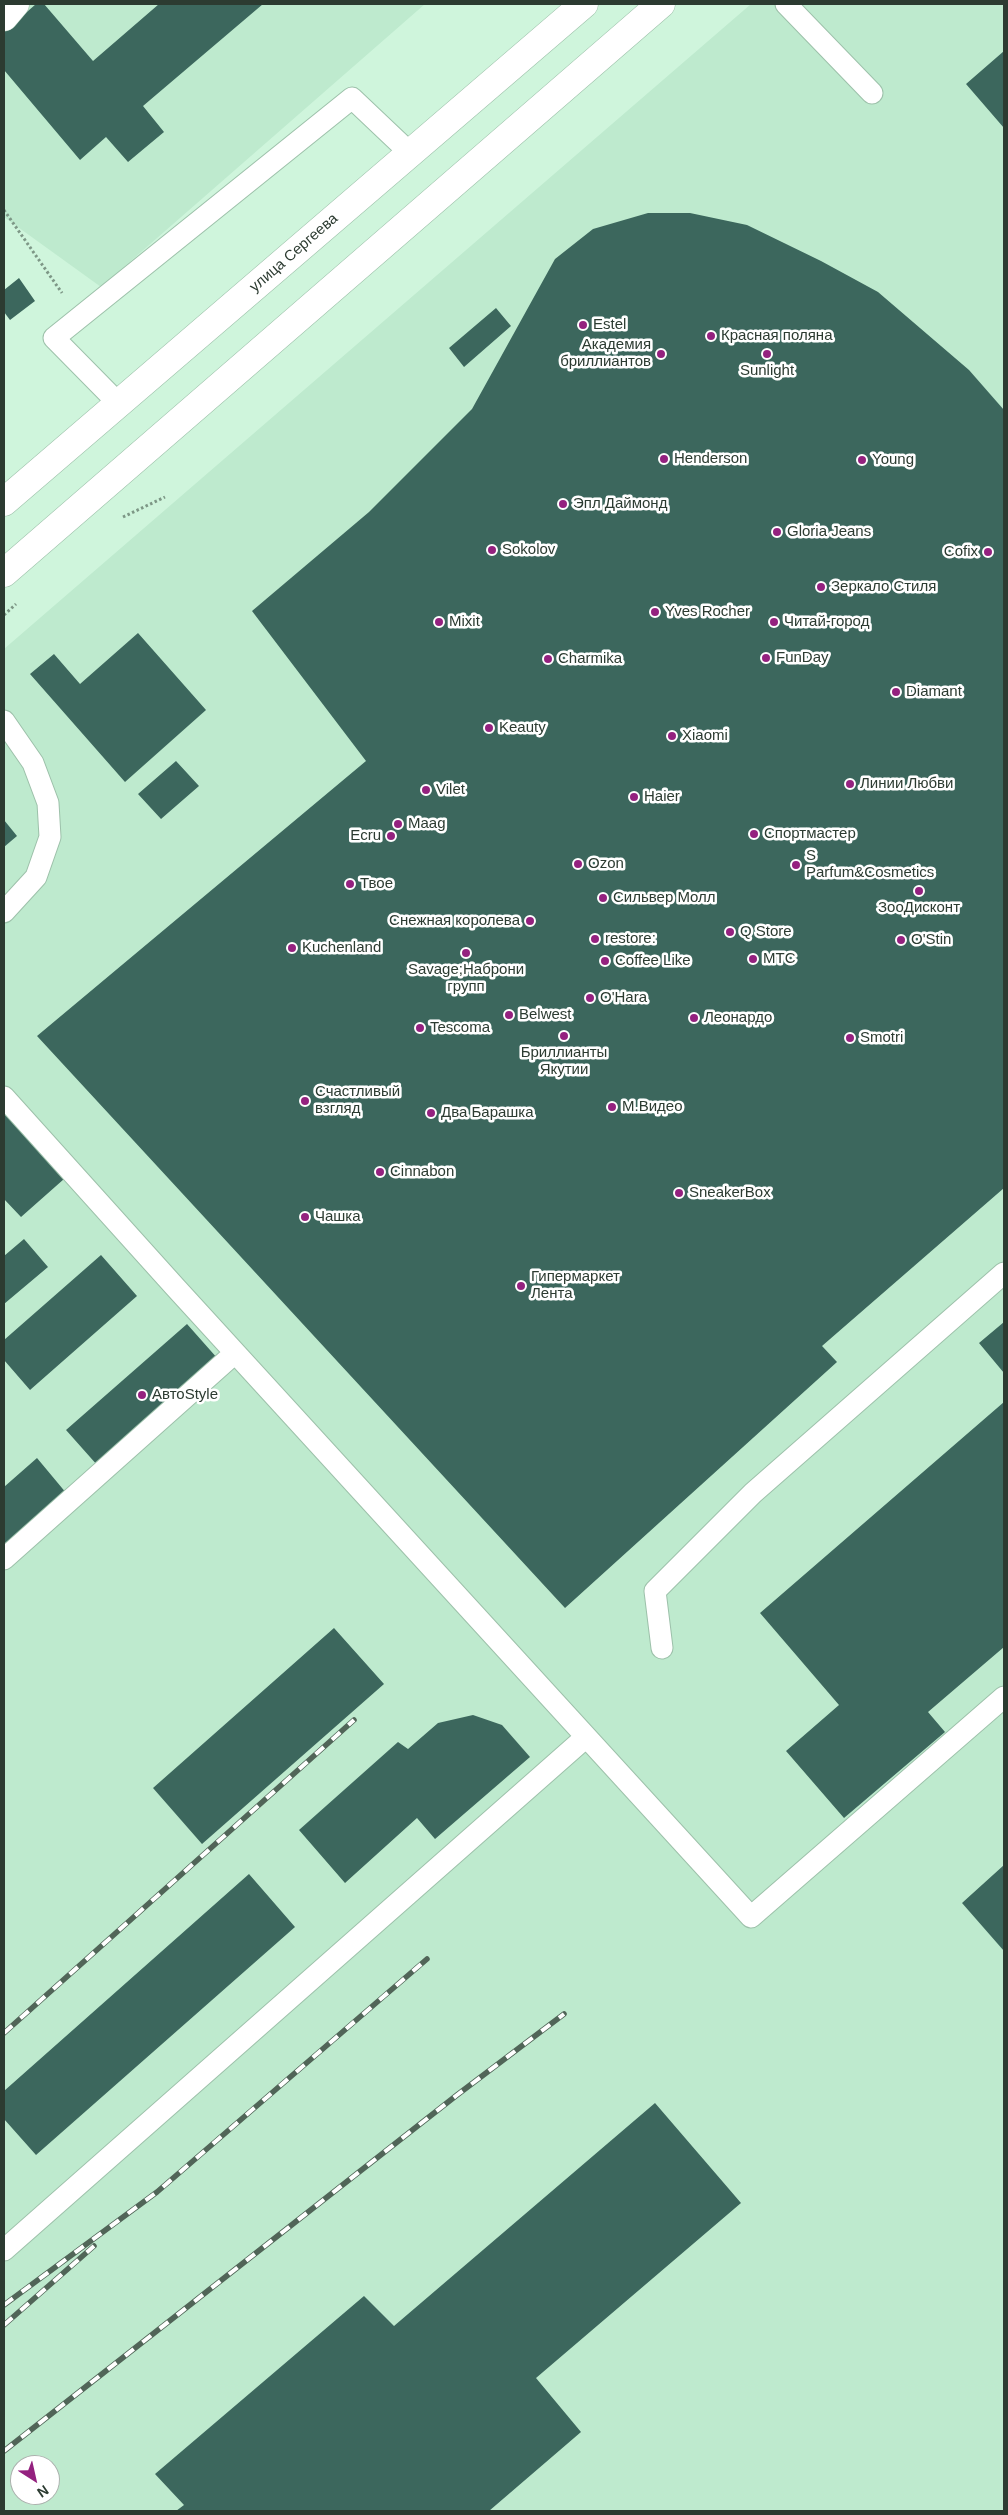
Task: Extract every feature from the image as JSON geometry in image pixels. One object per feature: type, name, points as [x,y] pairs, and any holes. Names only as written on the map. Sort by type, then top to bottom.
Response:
[{"type":"main road","points":[[4,17],[15,4]]},
{"type":"main road","name":"улица Сергеева","points":[[4,502],[410,153],[560,15],[584,4]]},
{"type":"main road","points":[[4,573],[504,142],[661,4]]},
{"type":"lane","points":[[786,4],[872,93]]},
{"type":"lane","points":[[119,404],[54,338],[352,98],[410,153]]},
{"type":"lane","points":[[4,721],[33,762],[48,803],[50,837],[36,877],[4,912]]},
{"type":"lane","points":[[4,1097],[235,1353],[751,1917],[1004,1697]]},
{"type":"lane","points":[[662,1648],[655,1591],[753,1493],[1004,1273]]},
{"type":"lane","points":[[4,1559],[235,1353]]},
{"type":"lane","points":[[4,2250],[586,1737]]},
{"type":"path","points":[[4,210],[80,318]]},
{"type":"shaded area","points":[[4,4],[425,4],[101,287],[4,217]]},
{"type":"shaded area","points":[[751,4],[1004,4],[1004,2511],[4,2511],[4,649]]},
{"type":"building","points":[[36,4],[44,4],[93,61],[159,4],[263,4],[143,106],[164,132],[128,162],[106,137],[80,160],[4,70],[4,32]]},
{"type":"building","points":[[1004,51],[1004,128],[966,84]]},
{"type":"building","name":"Сильвер Молл","points":[[648,213],[690,213],[747,225],[821,261],[878,292],[969,370],[1004,410],[1004,1188],[822,1346],[837,1362],[565,1608],[37,1036],[366,761],[252,611],[369,512],[472,409],[555,259],[593,229]]},
{"type":"building","points":[[19,278],[35,301],[10,320],[4,312],[4,290]]},
{"type":"building","points":[[496,308],[511,326],[464,367],[449,348]]},
{"type":"building","points":[[138,633],[206,710],[125,782],[30,674],[54,654],[80,684]]},
{"type":"building","points":[[176,761],[199,786],[161,819],[138,794]]},
{"type":"building","points":[[4,820],[17,836],[4,847]]},
{"type":"building","points":[[4,1112],[64,1179],[21,1217],[4,1199]]},
{"type":"building","points":[[24,1239],[48,1267],[4,1304],[4,1256]]},
{"type":"building","points":[[101,1255],[137,1296],[30,1390],[4,1360],[4,1340]]},
{"type":"building","points":[[1004,1322],[1004,1373],[979,1343]]},
{"type":"building","name":"АвтоStyle","points":[[187,1324],[218,1359],[98,1466],[66,1430]]},
{"type":"building","points":[[1004,1402],[1004,1647],[928,1712],[945,1732],[844,1818],[786,1751],[839,1705],[760,1613]]},
{"type":"building","points":[[37,1458],[67,1494],[4,1548],[4,1487]]},
{"type":"building","points":[[334,1628],[384,1684],[202,1844],[153,1788]]},
{"type":"building","points":[[473,1715],[502,1725],[530,1757],[435,1839],[417,1818],[345,1883],[299,1830],[398,1742],[408,1749],[438,1723]]},
{"type":"building","points":[[1004,1865],[1004,1951],[962,1903]]},
{"type":"building","points":[[249,1874],[295,1927],[36,2155],[4,2119],[4,2091]]},
{"type":"building","points":[[655,2103],[741,2203],[536,2378],[581,2432],[489,2511],[176,2511],[184,2505],[155,2474],[364,2296],[394,2326]]},
{"type":"railway","points":[[4,2033],[354,1720]]},
{"type":"railway","points":[[4,2305],[157,2192],[427,1959]]},
{"type":"railway","points":[[4,2451],[457,2095],[564,2014]]},
{"type":"railway","points":[[4,2325],[94,2246]]},
{"type":"place","name":"Estel","points":[[583,325]]},
{"type":"place","name":"Красная поляна","points":[[711,336]]},
{"type":"place","name":"Академия бриллиантов","points":[[661,354]]},
{"type":"place","name":"Sunlight","points":[[767,354]]},
{"type":"place","name":"Henderson","points":[[664,459]]},
{"type":"place","name":"Young","points":[[862,460]]},
{"type":"place","name":"Эпл Даймонд","points":[[563,504]]},
{"type":"place","name":"Gloria Jeans","points":[[777,532]]},
{"type":"place","name":"Sokolov","points":[[492,550]]},
{"type":"place","name":"Cofix","points":[[988,552]]},
{"type":"place","name":"Зеркало Стиля","points":[[821,587]]},
{"type":"place","name":"Yves Rocher","points":[[655,612]]},
{"type":"place","name":"Mixit","points":[[439,622]]},
{"type":"place","name":"Читай-город","points":[[774,622]]},
{"type":"place","name":"FunDay","points":[[766,658]]},
{"type":"place","name":"Charmika","points":[[548,659]]},
{"type":"place","name":"Diamant","points":[[896,692]]},
{"type":"place","name":"Keauty","points":[[489,728]]},
{"type":"place","name":"Xiaomi","points":[[672,736]]},
{"type":"place","name":"Линии Любви","points":[[850,784]]},
{"type":"place","name":"Vilet","points":[[426,790]]},
{"type":"place","name":"Haier","points":[[634,797]]},
{"type":"place","name":"Maag","points":[[398,824]]},
{"type":"place","name":"Спортмастер","points":[[754,834]]},
{"type":"place","name":"Ecru","points":[[391,836]]},
{"type":"place","name":"Ozon","points":[[578,864]]},
{"type":"place","name":"S Parfum&Cosmetics","points":[[796,865]]},
{"type":"place","name":"Твое","points":[[350,884]]},
{"type":"place","name":"ЗооДисконт","points":[[919,891]]},
{"type":"place","name":"Сильвер Молл","points":[[603,898]]},
{"type":"place","name":"Снежная королева","points":[[530,921]]},
{"type":"place","name":"Q Store","points":[[730,932]]},
{"type":"place","name":"restore:","points":[[595,939]]},
{"type":"place","name":"O'Stin","points":[[901,940]]},
{"type":"place","name":"Kuchenland","points":[[292,948]]},
{"type":"place","name":"Savage;Наброни групп","points":[[466,953]]},
{"type":"place","name":"МТС","points":[[753,959]]},
{"type":"place","name":"Coffee Like","points":[[605,961]]},
{"type":"place","name":"O'Hara","points":[[590,998]]},
{"type":"place","name":"Belwest","points":[[509,1015]]},
{"type":"place","name":"Леонардо","points":[[694,1018]]},
{"type":"place","name":"Tescoma","points":[[420,1028]]},
{"type":"place","name":"Бриллианты Якутии","points":[[564,1036]]},
{"type":"place","name":"Smotri","points":[[850,1038]]},
{"type":"place","name":"Счастливый взгляд","points":[[305,1101]]},
{"type":"place","name":"М.Видео","points":[[612,1107]]},
{"type":"place","name":"Два Барашка","points":[[431,1113]]},
{"type":"place","name":"Cinnabon","points":[[380,1172]]},
{"type":"place","name":"SneakerBox","points":[[679,1193]]},
{"type":"place","name":"Чашка","points":[[305,1217]]},
{"type":"place","name":"Гипермаркет Лента","points":[[521,1286]]},
{"type":"place","name":"АвтоStyle","points":[[142,1395]]}]
